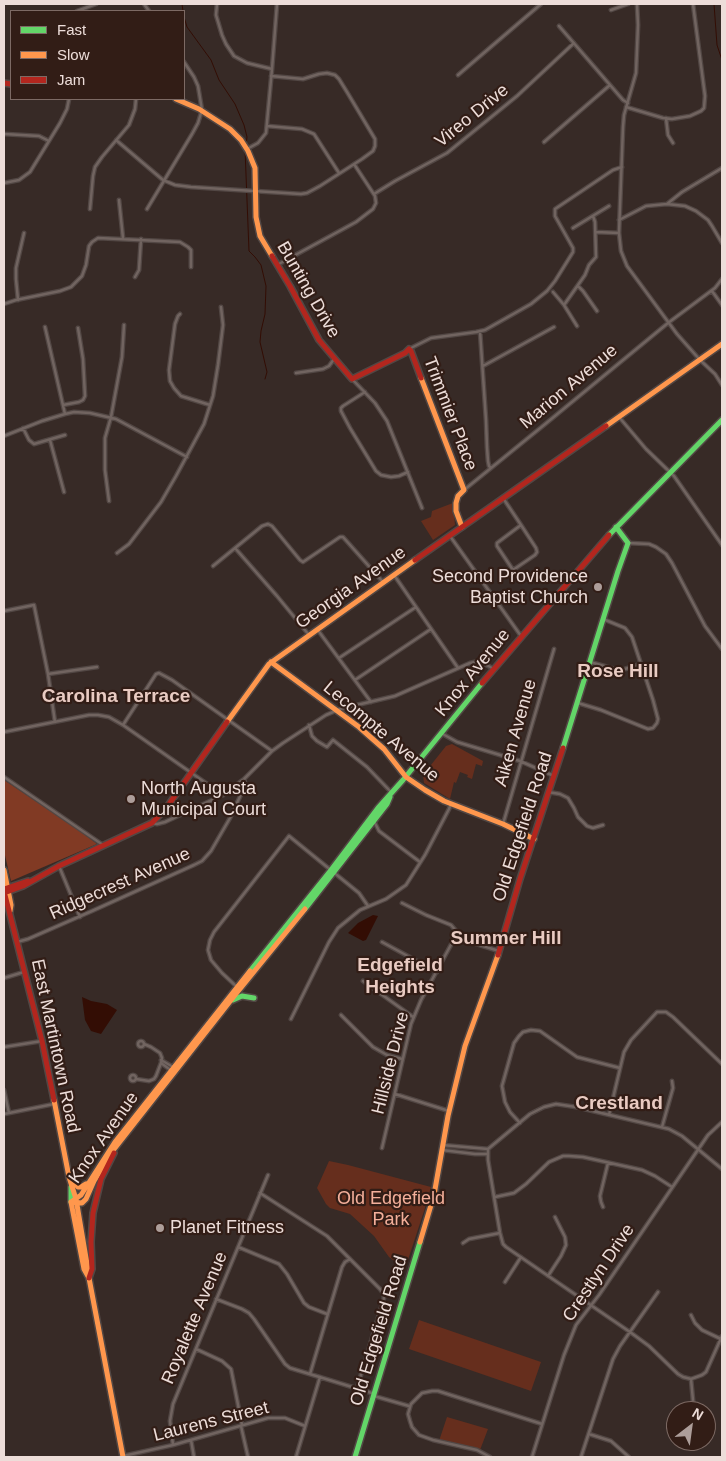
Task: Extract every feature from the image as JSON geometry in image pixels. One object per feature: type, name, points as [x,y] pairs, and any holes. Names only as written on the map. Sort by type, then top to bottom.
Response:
[{"type":"main road","name":"Bunting Drive","points":[[178,100],[202,110],[234,132],[247,149],[255,168],[258,231],[320,340],[352,379]]},
{"type":"main road","name":"Georgia Avenue","points":[[5,891],[152,823],[165,810],[228,719],[271,662],[722,344]]},
{"type":"main road","points":[[352,379],[405,353],[409,349]]},
{"type":"main road","name":"Trimmier Place","points":[[409,349],[464,490]]},
{"type":"main road","name":"Knox Avenue","points":[[332,872],[378,808],[442,734],[521,636],[616,527],[722,420]]},
{"type":"main road","points":[[462,527],[456,511],[456,504],[458,496],[464,490]]},
{"type":"main road","points":[[616,527],[628,543]]},
{"type":"main road","name":"Old Edgefield Road","points":[[355,1457],[434,1195],[449,1111],[465,1046],[499,951],[602,619],[628,543]]},
{"type":"main road","name":"Lecompte Avenue","points":[[271,662],[338,710],[384,749],[406,776],[425,790],[534,839]]},
{"type":"main road","name":"Knox Avenue","points":[[238,987],[228,1003],[173,1070],[115,1142],[75,1202],[82,1203],[86,1200],[105,1162],[173,1070],[238,987],[332,872],[371,829],[374,820],[387,804],[392,793]]},
{"type":"main road","name":"East Martintown Road","points":[[4,870],[7,906],[10,911],[42,1041],[71,1187],[75,1192],[84,1268],[89,1278],[123,1457]]},
{"type":"main road","points":[[228,1003],[240,996],[254,998]]},
{"type":"main road","points":[[89,1278],[92,1269],[92,1212],[101,1179],[116,1148]]},
{"type":"main road","points":[[69,1177],[78,1187],[88,1183]]},
{"type":"street","points":[[80,10],[96,4]]},
{"type":"street","points":[[217,4],[216,15],[222,35],[234,56],[247,63],[272,69]]},
{"type":"street","points":[[247,149],[261,141],[266,133],[277,4]]},
{"type":"street","points":[[458,75],[540,4]]},
{"type":"street","points":[[611,10],[628,4]]},
{"type":"street","points":[[637,4],[636,70],[634,85],[622,127],[619,220],[621,251],[627,266],[668,323],[722,385]]},
{"type":"street","points":[[559,26],[627,105],[666,118],[676,119],[690,116],[701,111],[705,106],[693,4]]},
{"type":"street","name":"Vireo Drive","points":[[374,194],[447,154],[517,96],[574,43]]},
{"type":"street","points":[[147,209],[192,134],[202,110],[198,86],[185,64]]},
{"type":"street","points":[[116,140],[164,180],[180,186],[304,194],[354,164],[373,150],[375,141],[339,79],[332,74],[326,73],[303,79],[272,76]]},
{"type":"street","points":[[544,142],[610,85]]},
{"type":"street","points":[[4,183],[16,182],[27,174],[65,114],[69,100]]},
{"type":"street","points":[[90,209],[94,172],[100,160],[131,121],[136,100]]},
{"type":"street","points":[[666,118],[668,135],[672,143]]},
{"type":"street","points":[[267,126],[302,129],[314,134],[339,173]]},
{"type":"street","points":[[4,134],[39,136],[49,141]]},
{"type":"street","points":[[278,265],[366,215],[375,205],[374,194],[354,164]]},
{"type":"street","points":[[409,349],[431,338],[480,331],[531,304],[551,286],[574,250],[555,216],[555,208],[613,170],[622,167]]},
{"type":"street","points":[[667,204],[682,192],[722,168]]},
{"type":"street","points":[[119,200],[123,238]]},
{"type":"street","points":[[619,220],[646,206],[667,204],[684,206],[700,215],[712,226],[722,243]]},
{"type":"street","points":[[573,228],[609,206]]},
{"type":"street","points":[[564,305],[596,257],[596,232],[592,216]]},
{"type":"street","points":[[596,232],[619,233]]},
{"type":"street","points":[[18,300],[16,268],[24,233]]},
{"type":"street","points":[[4,304],[68,289],[80,279],[85,270],[88,248],[96,238],[178,242],[188,247],[191,252],[191,267]]},
{"type":"street","points":[[135,277],[139,270],[141,240]]},
{"type":"street","name":"Marion Avenue","points":[[464,490],[668,323],[712,291],[722,279]]},
{"type":"street","points":[[578,286],[584,291],[597,311]]},
{"type":"street","points":[[712,291],[722,304]]},
{"type":"street","points":[[553,292],[577,326]]},
{"type":"street","points":[[117,553],[130,544],[160,502],[204,424],[210,405],[222,330],[221,306]]},
{"type":"street","points":[[180,314],[175,324],[169,370],[170,381],[176,391],[184,397],[210,405]]},
{"type":"street","points":[[109,501],[105,470],[106,432],[122,357],[124,325]]},
{"type":"street","points":[[45,327],[65,414]]},
{"type":"street","points":[[483,366],[554,327]]},
{"type":"street","points":[[63,405],[79,402],[85,396],[78,328]]},
{"type":"street","points":[[480,331],[486,447],[491,469]]},
{"type":"street","points":[[296,373],[323,369],[329,366],[334,359]]},
{"type":"street","name":"Bunting Drive","points":[[352,379],[380,409],[388,421],[422,508]]},
{"type":"street","points":[[365,392],[342,406],[342,411],[350,428],[373,468],[378,473],[390,477],[408,472]]},
{"type":"street","points":[[4,436],[51,418],[82,412],[110,417],[186,457]]},
{"type":"street","points":[[619,417],[646,449],[681,485],[722,545]]},
{"type":"street","points":[[23,428],[29,440],[34,444],[65,435]]},
{"type":"street","points":[[50,440],[64,492]]},
{"type":"street","points":[[503,498],[521,525],[536,548],[537,552],[513,570],[497,546],[497,543],[521,525]]},
{"type":"street","points":[[213,566],[266,524],[272,526],[303,562],[340,537],[343,537],[383,582]]},
{"type":"street","points":[[450,536],[521,636]]},
{"type":"street","points":[[628,543],[650,544],[666,554],[705,626],[722,649]]},
{"type":"street","points":[[235,548],[308,635]]},
{"type":"street","points":[[394,575],[458,669]]},
{"type":"street","points":[[4,611],[34,605],[48,674],[55,722]]},
{"type":"street","points":[[339,658],[416,607]]},
{"type":"street","points":[[576,702],[648,729],[655,727],[657,723],[658,719],[633,639],[625,628],[602,619]]},
{"type":"street","points":[[317,629],[371,703]]},
{"type":"street","points":[[355,680],[431,629]]},
{"type":"street","name":"Aiken Avenue","points":[[502,824],[554,650]]},
{"type":"street","points":[[152,823],[158,824],[176,817],[223,795],[244,779],[272,751],[320,718],[338,710],[395,696],[470,663],[479,661],[494,669]]},
{"type":"street","points":[[589,661],[618,670],[625,670],[641,664]]},
{"type":"street","points":[[48,674],[97,667]]},
{"type":"street","points":[[123,725],[155,676],[159,673],[172,680],[272,751]]},
{"type":"street","points":[[4,732],[94,715],[108,717],[123,725],[223,795]]},
{"type":"street","points":[[310,725],[312,736],[317,741],[326,747],[333,740],[367,767],[392,793]]},
{"type":"street","points":[[442,734],[458,742],[520,761],[554,776]]},
{"type":"street","points":[[4,777],[104,846]]},
{"type":"street","name":"Ridgecrest Avenue","points":[[17,942],[80,917],[202,861],[211,851],[230,818],[244,788],[244,779]]},
{"type":"street","points":[[548,792],[560,794],[568,798],[578,817],[587,826],[593,828],[603,825]]},
{"type":"street","points":[[291,1019],[331,938],[338,928],[346,920],[368,906],[386,899],[406,885],[450,809],[451,803]]},
{"type":"street","points":[[165,810],[168,814],[176,817]]},
{"type":"street","points":[[374,820],[380,832]]},
{"type":"street","points":[[371,829],[380,832],[420,862]]},
{"type":"street","points":[[238,987],[211,960],[208,950],[210,940],[214,932],[289,836],[360,893],[368,906]]},
{"type":"street","points":[[59,866],[80,917]]},
{"type":"street","points":[[402,903],[451,925],[464,940],[499,951]]},
{"type":"street","name":"Hillside Drive","points":[[382,1148],[402,1059],[414,1017],[421,1000],[453,941],[459,935]]},
{"type":"street","points":[[382,942],[437,972]]},
{"type":"street","points":[[4,978],[24,972]]},
{"type":"street","points":[[363,980],[414,1017]]},
{"type":"street","points":[[609,1115],[622,1056],[628,1044],[655,1014],[661,1011],[673,1017],[722,1064]]},
{"type":"street","points":[[341,1015],[373,1048],[387,1055],[402,1059]]},
{"type":"street","points":[[520,1123],[510,1112],[505,1102],[502,1086],[514,1043],[523,1032],[531,1030],[540,1031],[577,1057],[620,1068]]},
{"type":"street","points":[[4,1048],[42,1041]]},
{"type":"street","points":[[136,1079],[149,1081],[154,1079],[161,1062],[160,1053],[144,1044]]},
{"type":"street","points":[[161,1062],[173,1070]]},
{"type":"street","points":[[662,1127],[674,1088],[672,1081]]},
{"type":"street","points":[[4,1090],[9,1113]]},
{"type":"street","points":[[395,1094],[449,1111]]},
{"type":"street","points":[[4,1114],[54,1104]]},
{"type":"street","points":[[442,1147],[488,1149],[534,1111],[554,1104],[576,1107],[673,1131],[699,1149],[722,1169]]},
{"type":"street","name":"Crestlyn Drive","points":[[532,1457],[564,1355],[580,1317],[591,1305],[711,1132],[722,1122]]},
{"type":"street","points":[[442,1147],[475,1154],[488,1154]]},
{"type":"street","points":[[488,1149],[500,1233],[505,1246],[649,1346],[678,1374],[691,1379],[706,1372],[722,1337],[702,1330],[691,1315]]},
{"type":"street","points":[[494,1197],[517,1192],[546,1164],[563,1156],[608,1162],[647,1172],[672,1187]]},
{"type":"street","points":[[603,1207],[600,1196],[608,1162]]},
{"type":"street","name":"Royalette Avenue","points":[[173,1445],[170,1421],[172,1409],[268,1175]]},
{"type":"street","points":[[260,1193],[327,1236],[380,1289],[384,1298],[357,1388]]},
{"type":"street","points":[[548,1276],[566,1245],[565,1237],[555,1217]]},
{"type":"street","points":[[463,1243],[469,1238],[500,1233]]},
{"type":"street","points":[[238,1247],[279,1264],[304,1303],[327,1314]]},
{"type":"street","points":[[505,1282],[521,1257]]},
{"type":"street","points":[[310,1374],[342,1267],[344,1262],[350,1259]]},
{"type":"street","points":[[581,1457],[613,1359],[658,1292]]},
{"type":"street","points":[[216,1299],[249,1313],[285,1364],[292,1369],[409,1406]]},
{"type":"street","points":[[196,1349],[222,1360],[231,1369],[248,1457]]},
{"type":"street","points":[[296,1457],[320,1377]]},
{"type":"street","points":[[691,1379],[693,1401]]},
{"type":"street","points":[[490,1457],[477,1450],[419,1435],[411,1424],[408,1414],[409,1406],[420,1394],[438,1391],[542,1424]]},
{"type":"street","name":"Laurens Street","points":[[123,1457],[268,1418],[285,1418],[305,1426]]},
{"type":"street","points":[[589,1434],[611,1441],[629,1457]]},
{"type":"street","points":[[191,1440],[194,1457]]},
{"type":"green space","points":[[453,503],[455,525],[433,540],[421,521],[431,517],[432,511]]},
{"type":"green space","points":[[452,744],[483,761],[482,766],[476,764],[472,779],[460,772],[456,783],[454,782],[450,799],[424,783],[423,775],[446,746]]},
{"type":"green space","name":"Old Edgefield Park","points":[[329,1161],[431,1187],[405,1269],[389,1257],[374,1236],[350,1214],[330,1208],[326,1204],[317,1188]]},
{"type":"green space","points":[[419,1320],[541,1362],[531,1391],[409,1349]]},
{"type":"green space","points":[[447,1417],[488,1429],[480,1450],[439,1441]]},
{"type":"shaded area","points":[[4,780],[97,844],[11,881],[4,851]]},
{"type":"shaded area","points":[[373,915],[378,916],[366,940],[363,941],[348,933],[358,923]]},
{"type":"shaded area","points":[[82,997],[107,1004],[117,1010],[101,1034],[91,1031],[85,1020]]},
{"type":"waterway","points":[[182,4],[183,10]]},
{"type":"waterway","points":[[714,4],[717,45],[722,60]]},
{"type":"waterway","points":[[185,20],[187,27],[211,60],[219,80],[235,104],[244,125],[247,137],[246,145]]},
{"type":"waterway","points":[[245,149],[249,251],[261,265],[266,286],[265,314],[260,342],[267,372],[265,379]]},
{"type":"traffic: fast","points":[[609,535],[722,420]]},
{"type":"traffic: fast","points":[[563,748],[628,543],[616,527]]},
{"type":"traffic: fast","points":[[250,971],[378,808],[482,683]]},
{"type":"traffic: fast","points":[[305,909],[387,804],[390,797]]},
{"type":"traffic: fast","points":[[233,1000],[242,996],[254,998]]},
{"type":"traffic: fast","points":[[71,1187],[71,1202]]},
{"type":"traffic: fast","points":[[355,1457],[420,1242]]},
{"type":"traffic: slow","points":[[178,100],[199,109],[230,129],[241,140],[248,151],[255,168],[256,217],[260,236],[272,256]]},
{"type":"traffic: slow","points":[[606,426],[722,344]]},
{"type":"traffic: slow","points":[[421,378],[464,490],[458,496],[456,503],[456,511],[462,527]]},
{"type":"traffic: slow","points":[[227,722],[269,664],[415,560]]},
{"type":"traffic: slow","points":[[271,662],[359,727],[384,749],[406,777],[425,790],[444,801],[503,824],[534,839]]},
{"type":"traffic: slow","points":[[4,870],[11,905],[10,911]]},
{"type":"traffic: slow","points":[[71,1202],[82,1203],[86,1199],[94,1181],[111,1153],[305,909]]},
{"type":"traffic: slow","points":[[420,1242],[434,1195],[448,1116],[465,1046],[498,955]]},
{"type":"traffic: slow","points":[[71,1202],[81,1195],[115,1142],[250,971]]},
{"type":"traffic: slow","points":[[54,1100],[69,1177],[76,1199],[89,1276]]},
{"type":"traffic: slow","points":[[69,1177],[78,1187],[86,1184]]},
{"type":"traffic: slow","points":[[71,1202],[84,1269],[89,1278],[123,1457]]},
{"type":"traffic: jam","points":[[4,83],[10,84]]},
{"type":"traffic: jam","points":[[272,256],[319,340],[352,379],[405,353],[409,349],[421,378]]},
{"type":"traffic: jam","points":[[415,560],[606,426]]},
{"type":"traffic: jam","points":[[482,683],[609,535]]},
{"type":"traffic: jam","points":[[4,893],[23,886],[59,866],[152,823],[167,807],[227,722]]},
{"type":"traffic: jam","points":[[498,955],[520,879],[563,748]]},
{"type":"traffic: jam","points":[[4,889],[28,881]]},
{"type":"traffic: jam","points":[[4,891],[42,1041],[54,1100]]},
{"type":"traffic: jam","points":[[89,1278],[92,1269],[93,1213],[101,1179],[114,1153]]},
{"type":"place","name":"Second Providence Baptist Church","points":[[598,587]]},
{"type":"place","name":"North Augusta Municipal Court","points":[[131,799]]},
{"type":"place","name":"Planet Fitness","points":[[160,1228]]},
{"type":"district","name":"Rose Hill","points":[[618,672]]},
{"type":"district","name":"Carolina Terrace","points":[[116,697]]},
{"type":"district","name":"Summer Hill","points":[[506,939]]},
{"type":"district","name":"Edgefield Heights","points":[[400,977]]},
{"type":"district","name":"Crestland","points":[[619,1104]]}]
